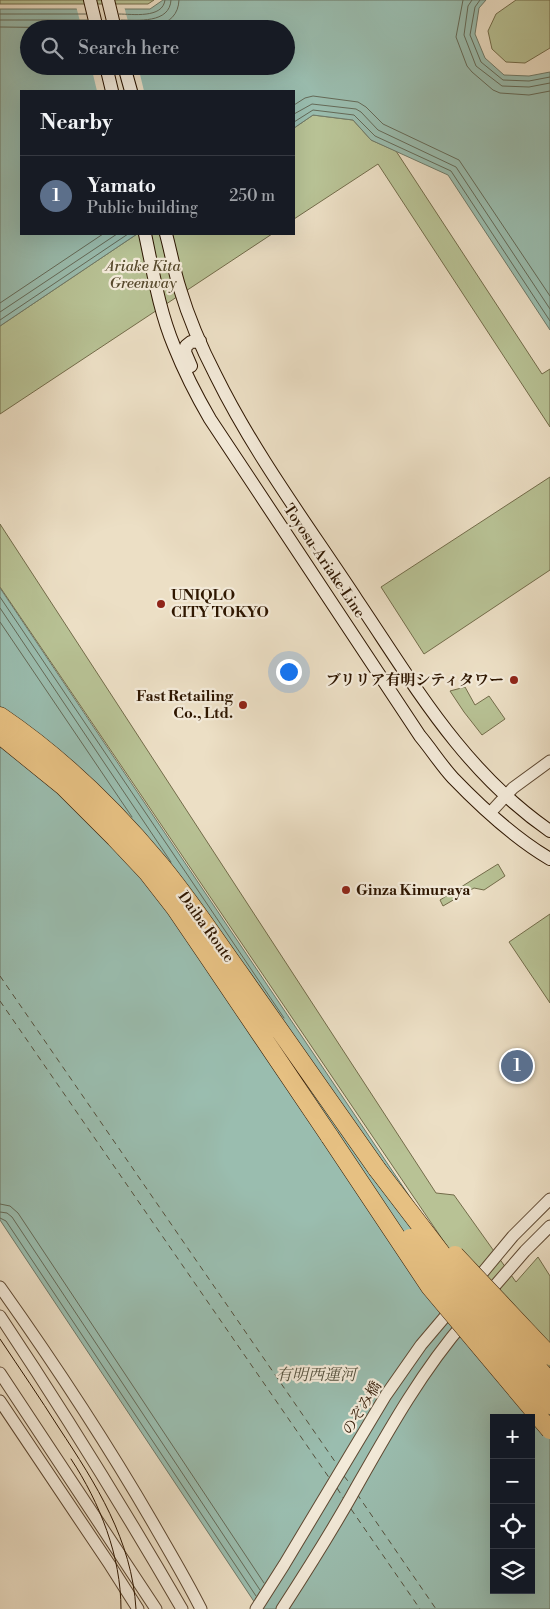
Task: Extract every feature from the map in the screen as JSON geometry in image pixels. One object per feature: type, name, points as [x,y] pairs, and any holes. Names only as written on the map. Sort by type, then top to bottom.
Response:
[{"type":"highway","name":"Daiba Route","points":[[0,716],[74,775],[128,827],[159,863],[274,1021],[377,1169]]},
{"type":"highway","name":"Daiba Route","points":[[0,735],[63,786],[147,872],[208,955],[330,1138]]},
{"type":"highway","points":[[330,1138],[441,1277],[550,1405]]},
{"type":"highway","points":[[330,1138],[430,1287],[550,1430]]},
{"type":"highway","points":[[377,1169],[431,1230],[550,1356]]},
{"type":"highway","points":[[377,1169],[468,1288],[550,1382]]},
{"type":"main road","points":[[90,0],[95,20]]},
{"type":"main road","points":[[108,0],[113,20]]},
{"type":"main road","points":[[108,75],[112,90]]},
{"type":"main road","points":[[127,75],[131,90]]},
{"type":"main road","name":"Toyosu-Ariake Line","points":[[144,235],[173,346],[192,388],[210,419],[420,736],[452,777],[490,814],[550,859]]},
{"type":"main road","name":"Toyosu-Ariake Line","points":[[166,235],[180,290],[200,341],[232,408],[276,479],[432,713],[470,761],[505,796],[550,831]]},
{"type":"main road","points":[[192,388],[193,372],[185,349],[191,342],[200,341]]},
{"type":"street","points":[[490,814],[513,788],[550,761]]},
{"type":"street","name":"のぞみ橋","points":[[256,1609],[403,1370],[421,1345],[513,1236],[550,1199]]},
{"type":"street","points":[[282,1609],[419,1382],[457,1330],[525,1251],[550,1226]]},
{"type":"street","points":[[0,1287],[38,1340],[103,1440],[201,1609]]},
{"type":"street","points":[[0,1316],[84,1445],[139,1534],[182,1609]]},
{"type":"street","points":[[0,1373],[156,1609]]},
{"type":"street","points":[[0,1378],[41,1434]]},
{"type":"street","points":[[0,1401],[138,1609]]},
{"type":"street","points":[[191,1590],[206,1609]]},
{"type":"green space","points":[[0,0],[154,0],[148,4],[0,4]]},
{"type":"green space","points":[[516,0],[550,0],[550,48],[525,63],[506,62],[492,49],[488,31],[496,14]]},
{"type":"green space","points":[[313,115],[353,120],[371,140],[396,151],[542,374],[550,369],[550,427],[378,164],[295,218],[295,127]]},
{"type":"green space","name":"Ariake Kita Greenway","points":[[136,235],[270,235],[0,414],[0,326]]},
{"type":"green space","points":[[550,477],[550,570],[424,654],[381,587]]},
{"type":"green space","points":[[0,524],[436,1193],[454,1195],[516,1282],[538,1257],[550,1276],[550,1398],[0,587]]},
{"type":"green space","points":[[465,687],[475,705],[489,696],[505,719],[482,735],[450,691]]},
{"type":"green space","points":[[498,864],[505,876],[484,890],[474,888],[443,906],[440,900]]},
{"type":"green space","points":[[550,914],[550,1003],[509,942]]},
{"type":"water","points":[[163,0],[486,0],[479,8],[475,34],[485,58],[504,75],[529,76],[550,72],[550,330],[448,175],[371,140],[353,120],[313,115],[295,127],[295,90],[20,90],[20,235],[136,235],[0,326],[0,9],[150,9]]},
{"type":"water","name":"有明西運河","points":[[0,588],[550,1405],[550,1609],[259,1609],[0,1220]]},
{"type":"pier","points":[[76,6],[124,6],[128,20],[80,20]]},
{"type":"pier","points":[[93,75],[140,75],[144,90],[97,90]]},
{"type":"ferry route","points":[[0,976],[338,1466]]},
{"type":"ferry route","points":[[0,1001],[330,1479]]},
{"type":"ferry route","points":[[344,1476],[351,1485]]},
{"type":"ferry route","points":[[337,1488],[344,1499]]},
{"type":"ferry route","points":[[357,1494],[436,1609]]},
{"type":"ferry route","points":[[351,1509],[420,1609]]},
{"type":"tram line","points":[[0,1339],[73,1449],[99,1492],[120,1536],[133,1584],[136,1609]]},
{"type":"tram line","points":[[71,1459],[91,1494],[107,1531],[117,1569],[121,1609]]},
{"type":"place","name":"UNIQLO CITY TOKYO","points":[[161,604]]},
{"type":"place","name":"ブリリア有明シティタワー","points":[[514,680]]},
{"type":"place","name":"Fast Retailing Co., Ltd.","points":[[243,705]]},
{"type":"place","name":"Ginza Kimuraya","points":[[346,890]]},
{"type":"place","name":"Yamato","points":[[517,1066]]}]
